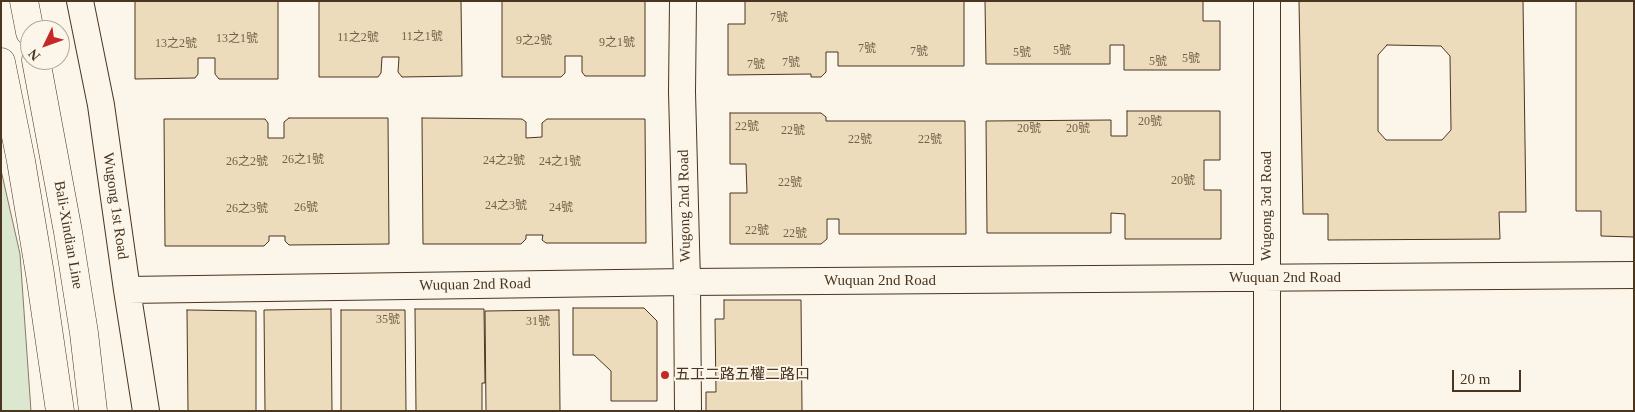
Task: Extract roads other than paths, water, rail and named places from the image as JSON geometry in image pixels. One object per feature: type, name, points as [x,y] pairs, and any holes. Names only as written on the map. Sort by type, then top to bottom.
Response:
[{"type":"highway","points":[[24,1],[28,20]]},
{"type":"highway","points":[[1,62],[21,161],[60,411]]},
{"type":"highway","name":"Bali-Xindian Line","points":[[38,70],[68,232],[84,333],[93,411]]},
{"type":"street","name":"Wugong 1st Road","points":[[80,1],[102,105],[127,290],[146,411]]},
{"type":"street","name":"Wugong 2nd Road","points":[[683,1],[682,92],[688,411]]},
{"type":"street","name":"Wugong 3rd Road","points":[[1267,1],[1267,411]]},
{"type":"street","name":"Wuquan 2nd Road","points":[[127,290],[687,282],[1634,275]]},
{"type":"place","name":"五工二路五權二路口","points":[[665,375]]}]
